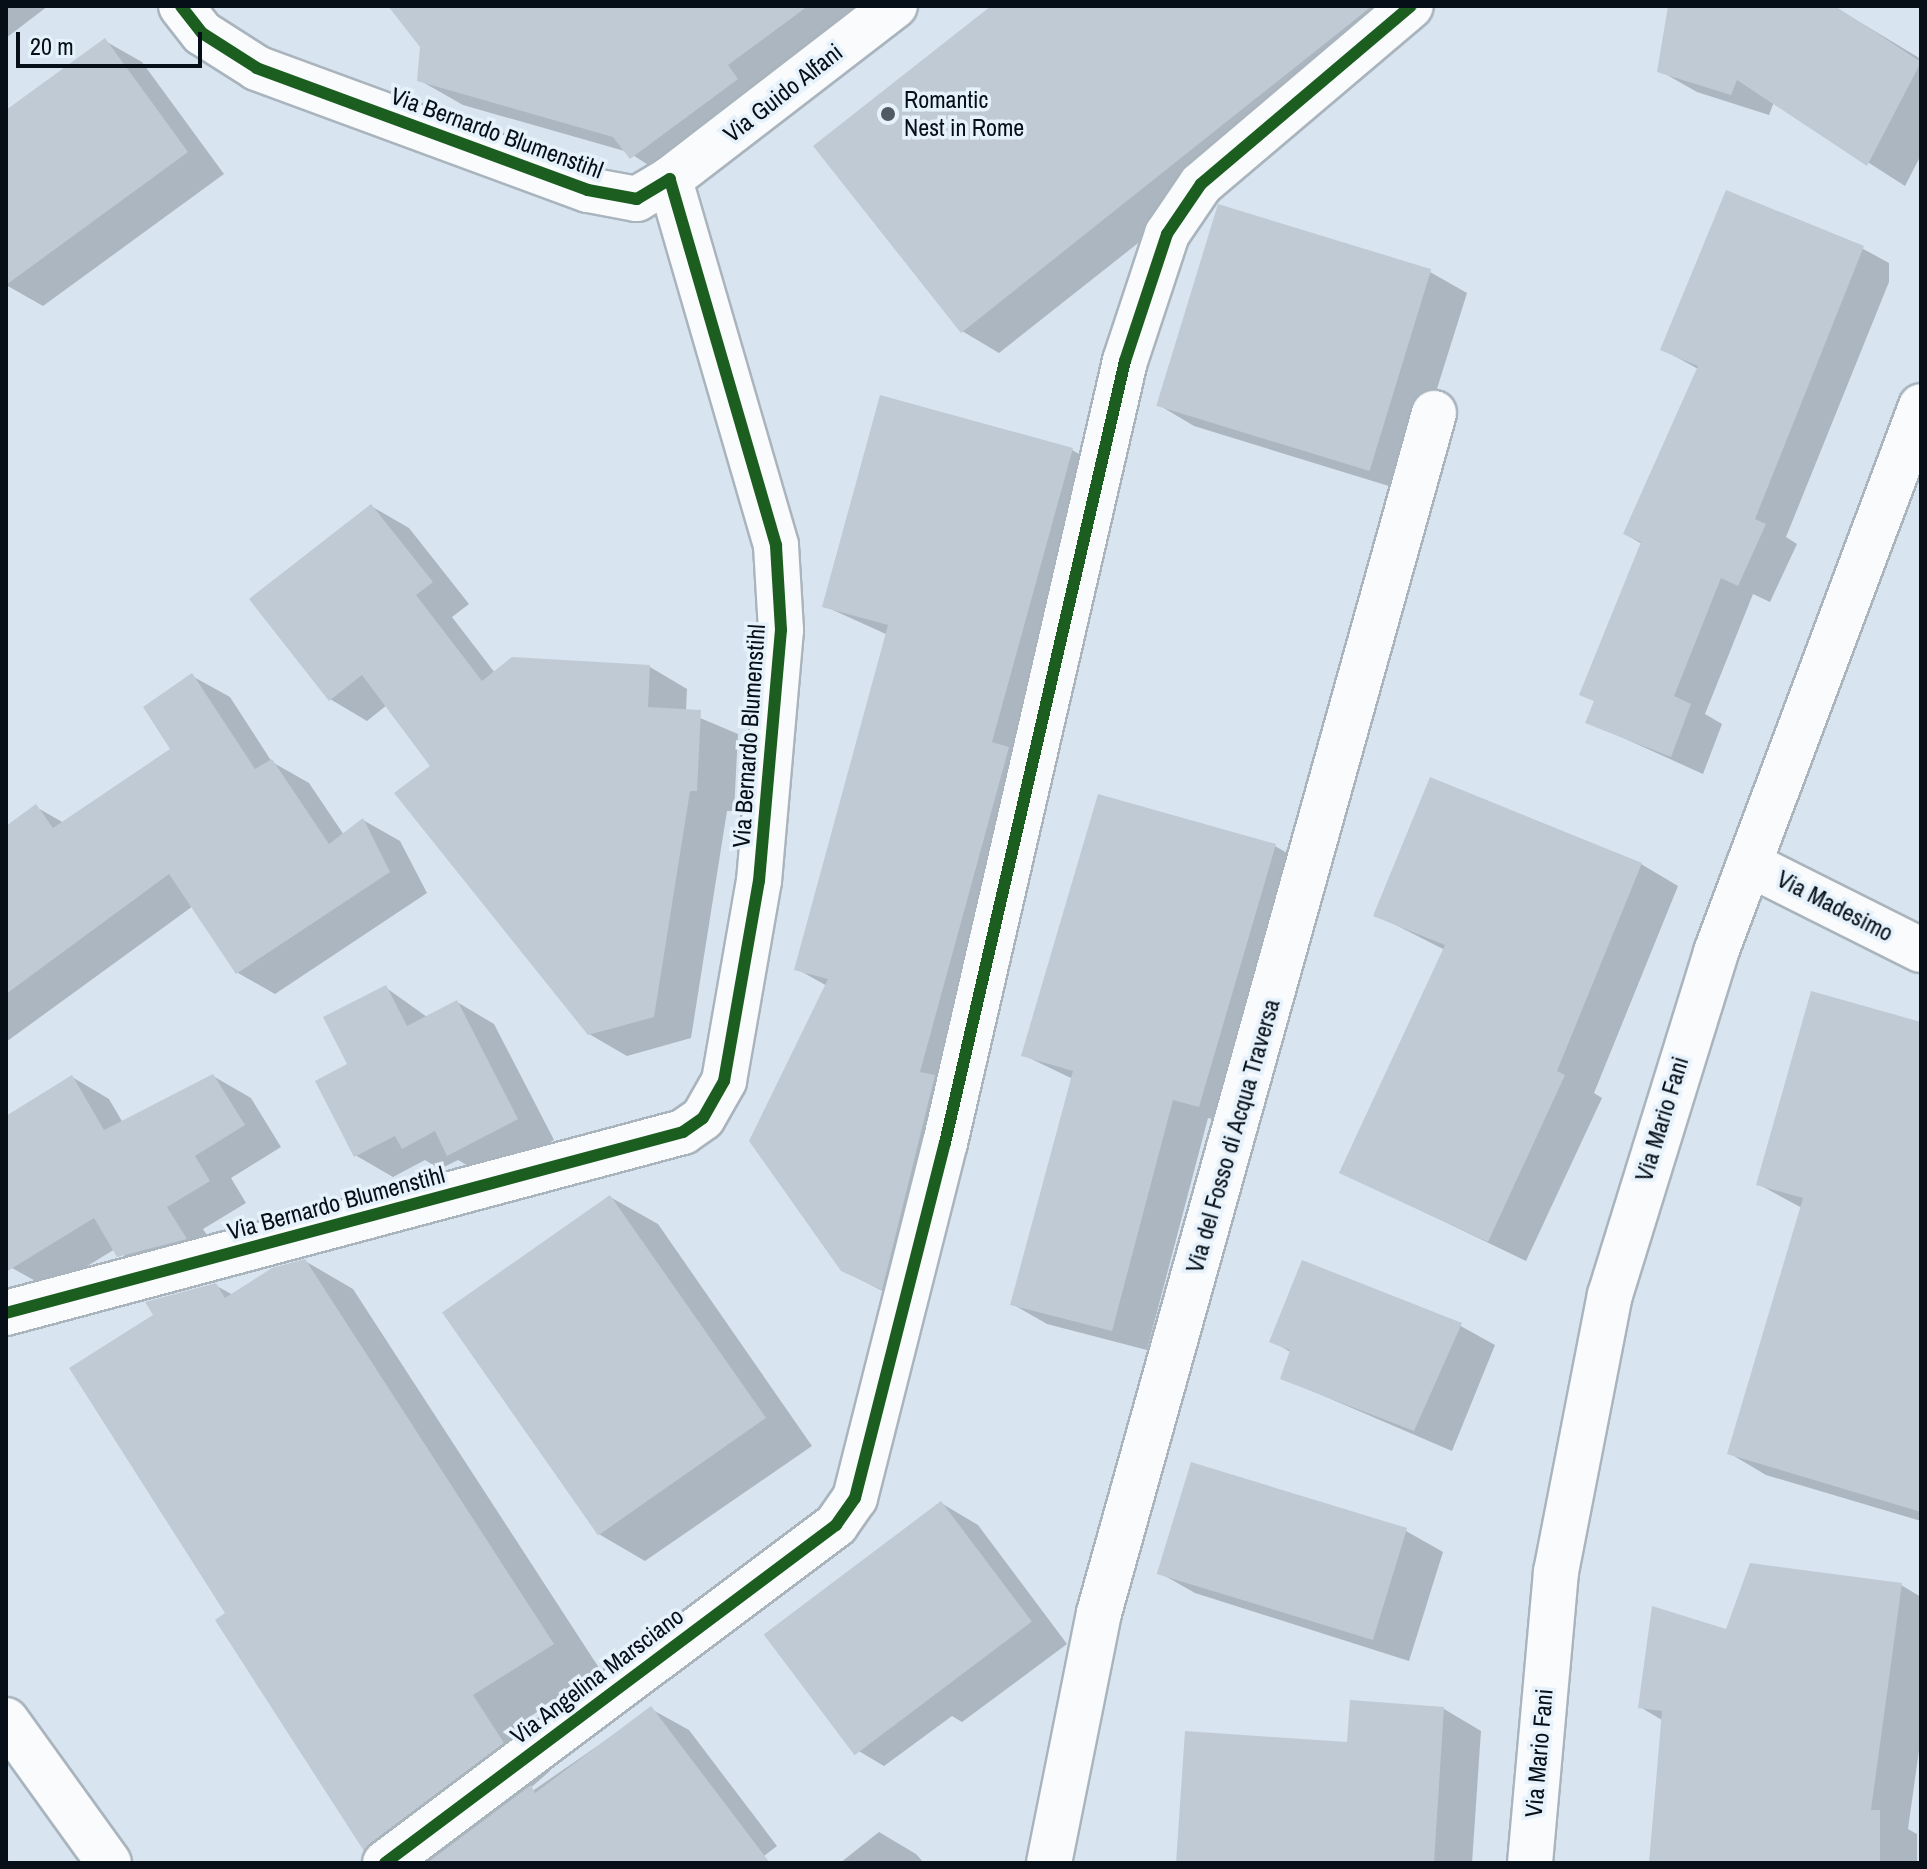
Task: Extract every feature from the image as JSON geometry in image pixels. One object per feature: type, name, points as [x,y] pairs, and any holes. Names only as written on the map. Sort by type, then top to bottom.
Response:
[{"type":"street","name":"Via Bernardo Blumenstihl","points":[[6,1313],[671,1137],[694,1125],[714,1101],[759,881],[780,595],[767,506],[670,179],[637,199],[588,190],[257,68],[202,33],[181,6]]},
{"type":"street","name":"Via Guido Alfani","points":[[670,179],[895,6]]},
{"type":"street","name":"Via Angelina Marsciano","points":[[385,1863],[836,1525],[855,1498],[1121,376],[1167,234],[1201,184],[1411,6]]},
{"type":"street","name":"Via Mario Fani","points":[[1530,1863],[1556,1572],[1597,1351],[1651,1151],[1749,864],[1921,406]]},
{"type":"street","name":"Via del Fosso di Acqua Traversa","points":[[1049,1863],[1099,1613],[1434,413]]},
{"type":"street","name":"Via Madesimo","points":[[1749,864],[1921,950]]},
{"type":"street","points":[[6,1720],[109,1863]]},
{"type":"building","points":[[388,6],[808,6],[728,65],[738,79],[630,159],[613,137],[417,81],[420,47]]},
{"type":"building","points":[[991,6],[1372,6],[961,333],[813,146]]},
{"type":"building","points":[[1668,6],[1835,6],[1921,62],[1867,166],[1737,80],[1731,95],[1657,72]]},
{"type":"building","points":[[105,38],[188,152],[6,285],[6,110]]},
{"type":"building","points":[[1726,190],[1864,246],[1755,519],[1766,524],[1738,586],[1721,578],[1674,696],[1691,704],[1671,757],[1585,723],[1594,701],[1579,695],[1641,542],[1623,534],[1698,366],[1660,350]]},
{"type":"building","points":[[1218,204],[1431,269],[1370,471],[1156,406]]},
{"type":"building","points":[[880,395],[1073,448],[992,742],[1009,747],[920,1072],[935,1075],[882,1290],[841,1271],[749,1141],[828,979],[794,970],[888,625],[822,607]]},
{"type":"building","points":[[371,504],[433,582],[416,595],[482,681],[512,657],[650,665],[648,707],[701,710],[697,791],[690,791],[654,1017],[588,1035],[394,793],[430,766],[362,675],[329,701],[249,599]]},
{"type":"building","points":[[192,673],[255,769],[272,759],[329,844],[363,818],[390,872],[236,974],[169,874],[6,994],[6,826],[36,804],[53,828],[170,749],[143,707]]},
{"type":"building","points":[[1430,777],[1642,863],[1557,1071],[1565,1075],[1488,1242],[1339,1173],[1445,945],[1373,916]]},
{"type":"building","points":[[1098,794],[1276,844],[1199,1107],[1173,1100],[1112,1331],[1010,1305],[1073,1071],[1021,1056]]},
{"type":"building","points":[[386,985],[407,1026],[457,1000],[518,1119],[447,1156],[435,1131],[402,1149],[395,1136],[354,1157],[315,1081],[347,1064],[323,1017]]},
{"type":"building","points":[[1811,991],[1921,1022],[1921,1512],[1727,1454],[1803,1198],[1756,1185]]},
{"type":"building","points":[[213,1074],[245,1125],[195,1156],[210,1181],[167,1207],[187,1239],[117,1257],[94,1218],[6,1272],[6,1116],[72,1075],[104,1130]]},
{"type":"building","points":[[610,1195],[766,1418],[598,1535],[442,1313]]},
{"type":"building","points":[[305,1259],[554,1644],[473,1695],[504,1743],[364,1851],[215,1620],[225,1613],[69,1368],[153,1315],[145,1302],[216,1283],[225,1298],[272,1268]]},
{"type":"building","points":[[1302,1260],[1462,1323],[1414,1431],[1280,1379],[1290,1350],[1269,1342]]},
{"type":"building","points":[[1191,1462],[1407,1528],[1373,1640],[1157,1574]]},
{"type":"building","points":[[941,1501],[1032,1622],[855,1755],[764,1635]]},
{"type":"building","points":[[1750,1563],[1902,1583],[1871,1810],[1880,1810],[1880,1863],[1649,1863],[1662,1711],[1638,1708],[1652,1606],[1726,1629]]},
{"type":"building","points":[[1350,1700],[1444,1707],[1434,1863],[1176,1863],[1185,1731],[1347,1742]]},
{"type":"building","points":[[651,1706],[770,1863],[427,1863],[531,1785],[535,1793]]},
{"type":"cycle path","points":[[6,1313],[683,1132],[703,1118],[724,1081],[759,881],[781,630],[776,545],[670,179],[637,199],[588,190],[257,68],[202,33],[181,6]]},
{"type":"cycle path","points":[[385,1863],[836,1525],[855,1498],[945,1143],[1125,361],[1167,234],[1201,184],[1411,6]]},
{"type":"place","name":"Romantic Nest in Rome","points":[[888,114]]}]
